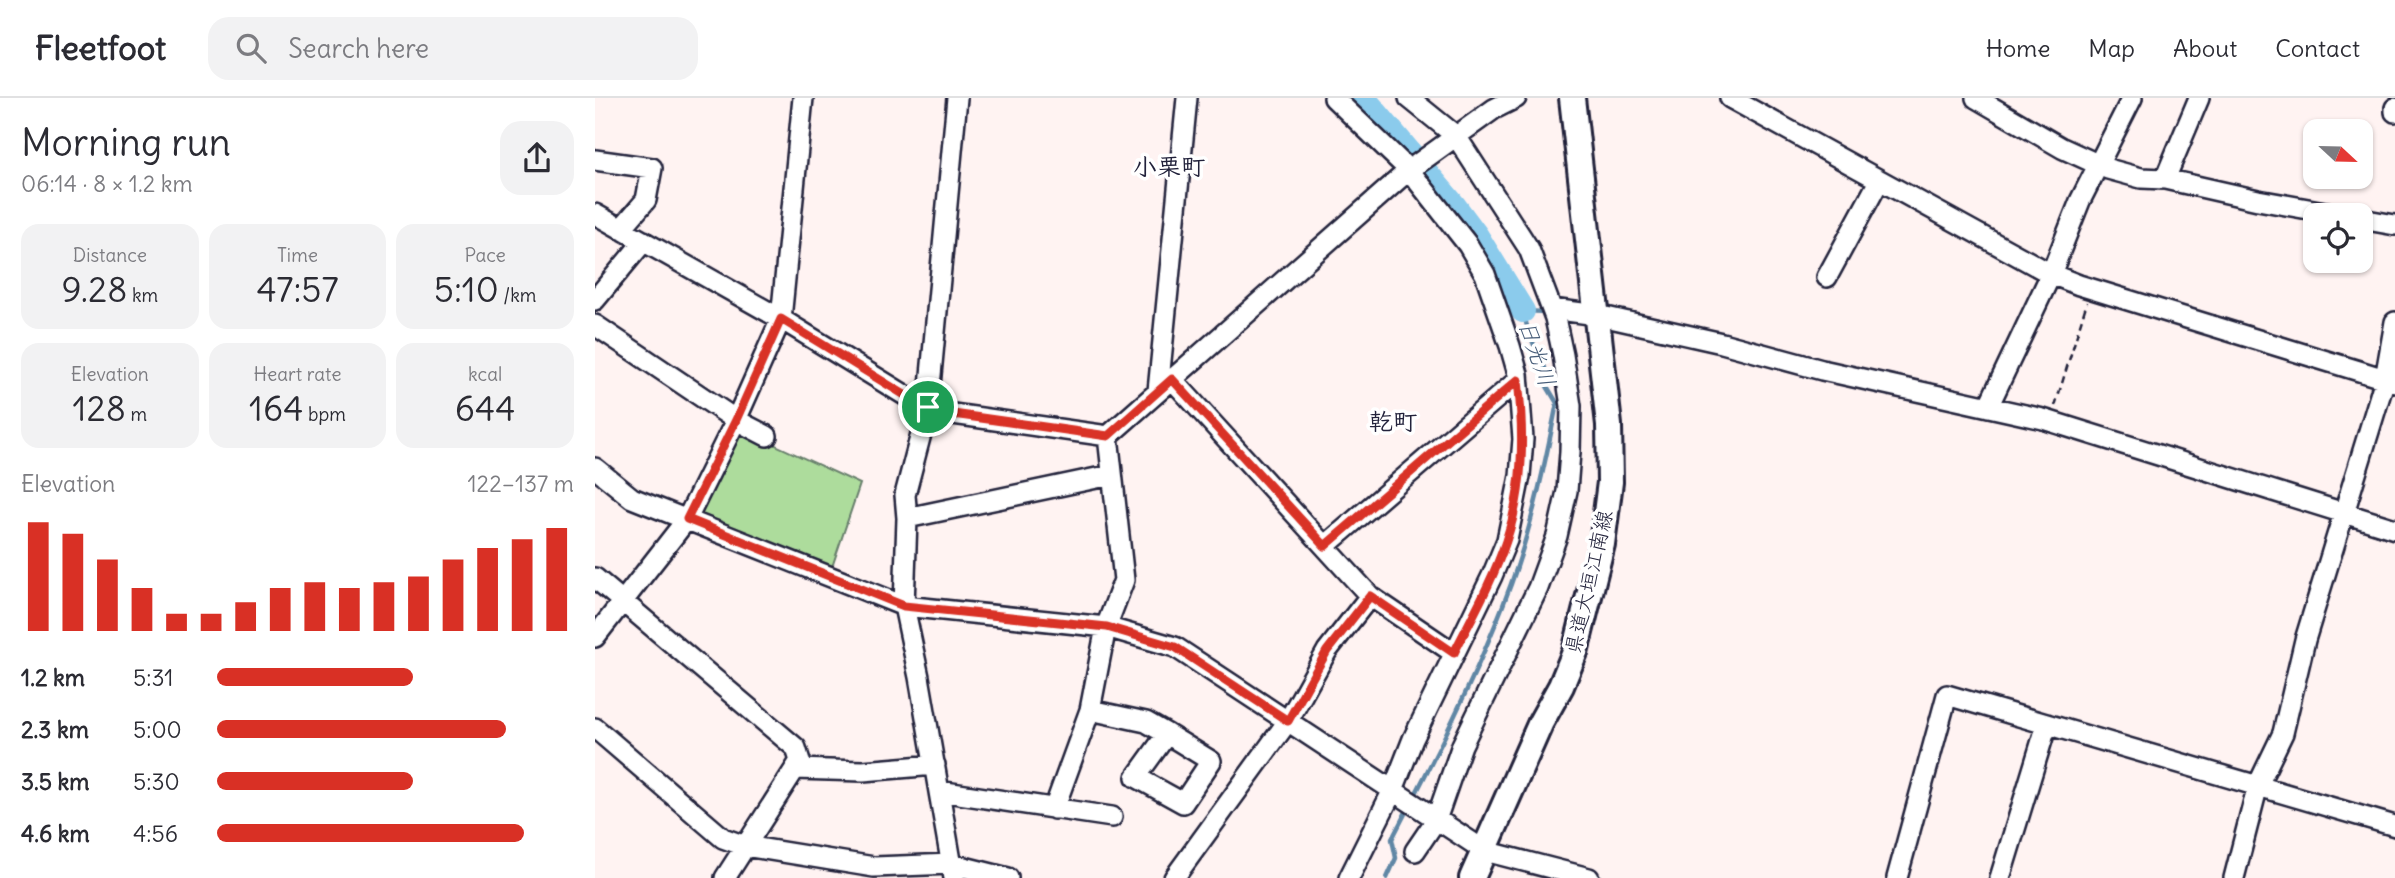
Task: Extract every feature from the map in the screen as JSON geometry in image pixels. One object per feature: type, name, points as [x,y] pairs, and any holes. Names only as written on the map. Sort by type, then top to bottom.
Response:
[{"type":"main road","name":"県道大垣江南線","points":[[1472,878],[1575,652],[1602,544],[1610,482],[1609,425],[1572,98]]},
{"type":"street","points":[[595,638],[687,519],[736,420],[781,319],[803,98]]},
{"type":"street","points":[[953,871],[904,606],[907,518],[905,495],[928,407],[957,98]]},
{"type":"street","points":[[1187,98],[1165,385],[1325,546],[1370,596],[1454,653]]},
{"type":"street","points":[[1334,98],[1411,169],[1468,245],[1485,274],[1510,346],[1518,380],[1523,439],[1516,503],[1507,540],[1413,739],[1395,791],[1349,878]]},
{"type":"street","points":[[1409,98],[1454,138],[1529,249],[1552,309],[1571,406],[1569,465],[1557,536],[1538,587],[1462,745],[1434,818],[1415,850]]},
{"type":"street","points":[[595,214],[781,319],[928,407],[946,413],[1108,436],[1411,169],[1494,109],[1516,98]]},
{"type":"street","points":[[1730,98],[2051,274],[2091,289],[2390,380]]},
{"type":"street","points":[[1976,98],[2062,148],[2099,166],[2141,178],[2165,179],[2303,208]]},
{"type":"street","points":[[1988,407],[2051,274],[2080,201],[2132,98]]},
{"type":"street","points":[[2165,179],[2199,98]]},
{"type":"street","points":[[595,160],[652,168],[646,200],[621,229]]},
{"type":"street","points":[[1827,277],[1879,181]]},
{"type":"street","points":[[2373,221],[2395,225]]},
{"type":"street","points":[[595,300],[644,241]]},
{"type":"street","points":[[1552,309],[1597,315],[1722,343],[1822,370],[2050,421],[2395,529]]},
{"type":"street","points":[[2234,878],[2258,785],[2283,733],[2305,640],[2390,380],[2395,322]]},
{"type":"street","points":[[595,325],[736,420],[767,436]]},
{"type":"street","points":[[1325,546],[1518,380]]},
{"type":"street","points":[[1054,808],[1090,710],[1107,627],[1124,580],[1108,436]]},
{"type":"street","points":[[595,468],[632,498],[904,606],[1107,627],[1175,647],[1485,851],[1589,878]]},
{"type":"street","points":[[907,518],[1111,475]]},
{"type":"street","points":[[595,578],[796,748],[800,761],[725,878]]},
{"type":"street","points":[[1174,878],[1288,721],[1327,651],[1370,596]]},
{"type":"street","points":[[1897,878],[1947,695],[2395,826]]},
{"type":"street","points":[[1090,710],[1146,722],[1167,734]]},
{"type":"street","points":[[2000,878],[2047,724]]},
{"type":"street","points":[[595,728],[723,838],[745,846],[874,867],[953,871],[1009,878]]},
{"type":"street","points":[[795,769],[863,771],[935,765]]},
{"type":"street","points":[[939,791],[1112,817]]},
{"type":"path","points":[[2050,421],[2091,289]]},
{"type":"green space","points":[[741,429],[860,484],[832,567],[696,515]]},
{"type":"waterway","name":"日光川","points":[[1364,98],[1454,205],[1477,236],[1523,311]]},
{"type":"waterway","name":"日光川","points":[[1414,797],[1490,639],[1519,562],[1532,517],[1557,403],[1545,383],[1545,368],[1529,334],[1523,311],[1546,312]]},
{"type":"waterway","name":"日光川","points":[[1387,878],[1396,858],[1392,839],[1408,808]]},
{"type":"district","name":"小栗町","points":[[1169,167]]},
{"type":"district","name":"乾町","points":[[1393,422]]},
{"type":"route","points":[[781,319],[928,407],[946,413],[1108,436],[1172,379],[1325,546],[1518,380],[1523,439],[1520,477],[1507,540],[1454,653],[1370,596],[1327,651],[1288,721],[1175,647],[1107,627],[904,606],[687,519],[736,420],[781,319]]}]
